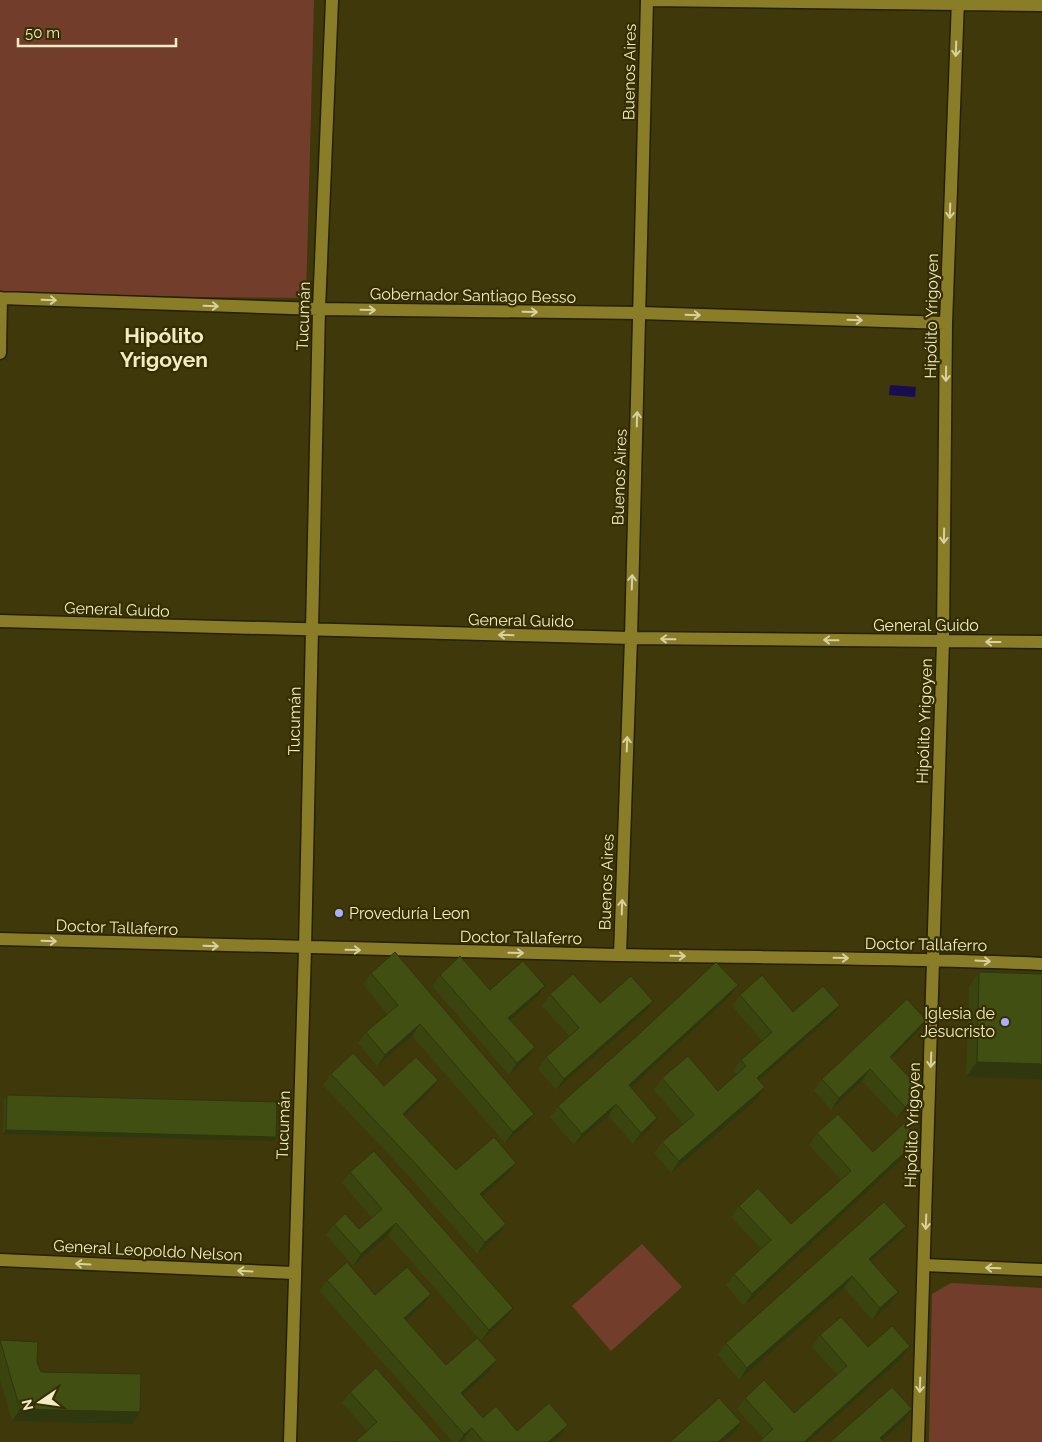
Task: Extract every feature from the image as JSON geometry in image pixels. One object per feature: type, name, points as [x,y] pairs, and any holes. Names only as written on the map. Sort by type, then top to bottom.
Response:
[{"type":"street","name":"Tucumán","points":[[290,1442],[305,949],[319,310],[332,0]]},
{"type":"street","name":"Buenos Aires","points":[[620,955],[631,638],[647,0]]},
{"type":"street","points":[[652,0],[958,2],[1042,6]]},
{"type":"street","name":"Hipólito Yrigoyen","points":[[918,1442],[943,641],[946,323],[958,2]]},
{"type":"street","name":"Gobernador Santiago Besso","points":[[0,298],[319,310],[640,313],[946,323]]},
{"type":"street","points":[[0,298],[0,353]]},
{"type":"street","name":"General Guido","points":[[0,621],[312,631],[631,638],[1042,642]]},
{"type":"street","name":"Doctor Tallaferro","points":[[0,940],[305,949],[934,959],[1042,964]]},
{"type":"street","name":"General Leopoldo Nelson","points":[[0,1260],[294,1273]]},
{"type":"street","points":[[924,1265],[1042,1270]]},
{"type":"shaded area","points":[[0,0],[314,0],[306,298],[0,295]]},
{"type":"shaded area","points":[[890,385],[916,387],[915,397],[889,395]]},
{"type":"shaded area","points":[[642,1244],[682,1287],[611,1351],[572,1306]]},
{"type":"shaded area","points":[[951,1283],[1042,1288],[1042,1442],[929,1442],[932,1294]]},
{"type":"building","points":[[395,952],[534,1114],[513,1132],[420,1024],[385,1055],[366,1032],[398,1005],[371,973]]},
{"type":"building","points":[[460,956],[490,990],[523,961],[545,986],[508,1018],[535,1047],[517,1063],[440,975]]},
{"type":"building","points":[[716,962],[738,985],[629,1085],[657,1118],[641,1133],[616,1104],[582,1134],[558,1106]]},
{"type":"building","name":"Iglesia de Jesucristo","points":[[979,972],[1042,974],[1042,1064],[977,1062]]},
{"type":"building","points":[[573,974],[600,1003],[631,976],[653,1001],[564,1079],[546,1057],[579,1028],[550,994]]},
{"type":"building","points":[[762,975],[793,1012],[823,986],[840,1005],[757,1078],[765,1087],[679,1161],[662,1142],[694,1115],[662,1078],[688,1056],[718,1091],[746,1066],[741,1060],[772,1032],[740,995]]},
{"type":"building","points":[[907,999],[926,1020],[890,1057],[922,1091],[905,1107],[870,1069],[839,1098],[822,1079]]},
{"type":"building","points":[[353,1053],[384,1086],[416,1057],[438,1080],[403,1114],[456,1170],[494,1137],[516,1163],[480,1194],[506,1224],[485,1242],[414,1162],[331,1074]]},
{"type":"building","points":[[7,1095],[277,1102],[276,1137],[6,1130]]},
{"type":"building","points":[[838,1114],[873,1152],[904,1123],[919,1139],[752,1294],[734,1274],[771,1240],[739,1206],[758,1188],[791,1224],[851,1171],[817,1133]]},
{"type":"building","points":[[374,1151],[513,1308],[489,1330],[396,1223],[361,1254],[334,1224],[345,1214],[359,1229],[382,1209],[350,1172]]},
{"type":"building","points":[[884,1202],[906,1226],[869,1259],[898,1292],[880,1308],[852,1276],[747,1368],[726,1343]]},
{"type":"building","points":[[347,1262],[375,1295],[407,1267],[431,1294],[404,1318],[446,1365],[477,1338],[497,1360],[461,1393],[483,1418],[496,1406],[517,1431],[549,1403],[568,1425],[548,1442],[484,1442],[472,1428],[464,1434],[327,1280]]},
{"type":"building","points":[[841,1317],[868,1347],[892,1326],[910,1346],[804,1442],[759,1442],[773,1429],[745,1398],[764,1380],[794,1413],[847,1366],[820,1335]]},
{"type":"building","points":[[0,1340],[38,1342],[37,1362],[41,1372],[141,1374],[140,1412],[20,1409]]},
{"type":"building","points":[[376,1368],[442,1442],[355,1442],[377,1422],[350,1392]]},
{"type":"building","points":[[892,1387],[912,1409],[880,1438],[884,1442],[830,1442]]},
{"type":"building","points":[[719,1398],[741,1422],[718,1442],[670,1442]]},
{"type":"place","name":"Proveduría Leon","points":[[339,913]]},
{"type":"place","name":"Iglesia de Jesucristo","points":[[1005,1022]]},
{"type":"district","name":"Hipólito Yrigoyen","points":[[164,348]]}]
